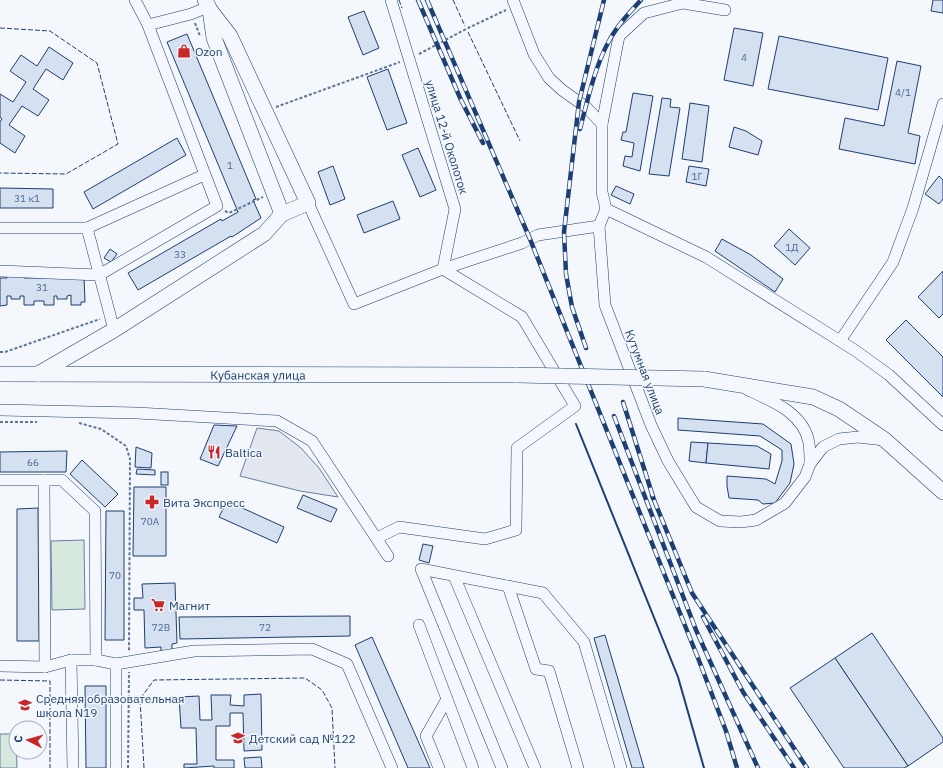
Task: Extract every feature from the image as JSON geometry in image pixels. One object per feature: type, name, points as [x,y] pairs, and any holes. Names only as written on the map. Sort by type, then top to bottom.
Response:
[{"type":"main road","points":[[38,374],[112,322],[264,234],[282,214],[308,203],[230,36],[208,6]]},
{"type":"main road","points":[[208,6],[214,38],[282,214]]},
{"type":"main road","name":"Кубанская улица","points":[[0,374],[516,374],[704,379],[731,382],[813,397],[839,409],[884,440],[943,492]]},
{"type":"street","name":"улица 12-й Околоток","points":[[391,0],[455,209],[443,269]]},
{"type":"street","points":[[0,271],[99,275],[217,206],[148,25],[134,1]]},
{"type":"street","points":[[514,3],[534,54],[549,78],[562,90],[586,107],[602,124]]},
{"type":"street","points":[[725,10],[683,3],[644,13],[619,36],[602,124],[602,192],[606,209],[706,257],[840,341],[889,375],[943,425]]},
{"type":"street","points":[[148,25],[191,14],[208,6]]},
{"type":"street","points":[[840,341],[893,262],[913,208],[943,104]]},
{"type":"street","points":[[0,228],[87,228],[204,175]]},
{"type":"street","points":[[308,203],[354,304],[443,269],[538,235],[599,226]]},
{"type":"street","name":"Кутумная улица","points":[[606,209],[599,226],[605,305],[652,426],[668,461],[696,507],[720,521],[741,522],[756,520],[785,504],[805,477],[810,464]]},
{"type":"street","points":[[87,228],[112,322]]},
{"type":"street","points":[[377,538],[399,527],[485,539],[516,530],[517,448],[575,406],[522,317],[443,269]]},
{"type":"street","points":[[731,382],[784,407],[798,420],[809,442],[810,464]]},
{"type":"street","points":[[0,410],[138,412],[277,421],[312,441],[388,556]]},
{"type":"street","points":[[810,464],[823,447],[839,439],[858,437],[884,440]]},
{"type":"street","points":[[0,480],[62,480],[95,511],[96,660]]},
{"type":"street","points":[[44,480],[45,667]]},
{"type":"street","points":[[502,768],[421,569],[543,592],[584,642],[621,768]]},
{"type":"street","points":[[454,576],[535,768]]},
{"type":"street","points":[[508,586],[536,669],[549,671],[578,768]]},
{"type":"street","points":[[419,625],[473,768]]},
{"type":"street","points":[[0,666],[45,667],[71,660],[96,660],[116,664],[194,651],[312,649],[347,664],[392,768]]},
{"type":"street","points":[[71,660],[73,768]]},
{"type":"street","points":[[116,664],[116,768]]},
{"type":"street","points":[[438,768],[426,736],[447,699]]},
{"type":"path","points":[[265,110],[409,59],[514,3]]},
{"type":"path","points":[[217,206],[229,213],[266,196]]},
{"type":"path","points":[[0,352],[5,352],[112,322]]},
{"type":"path","points":[[0,422],[39,422]]},
{"type":"path","points":[[78,423],[101,429],[126,446],[130,459],[128,768]]},
{"type":"shaded area","points":[[257,428],[279,431],[301,448],[319,468],[338,497],[300,491],[240,476]]},
{"type":"shaded area","points":[[84,540],[85,609],[52,610],[51,541]]},
{"type":"shaded area","points":[[0,734],[8,734],[8,760],[17,760],[17,768],[0,768]]},
{"type":"building","points":[[933,0],[943,0],[943,13],[931,11]]},
{"type":"building","points":[[364,11],[379,48],[363,55],[348,17]]},
{"type":"building","points":[[734,28],[763,33],[753,86],[724,80]]},
{"type":"building","points":[[187,34],[256,199],[253,200],[261,218],[232,237],[231,236],[138,290],[128,273],[221,219],[222,221],[238,212],[167,42]]},
{"type":"building","points":[[779,36],[888,58],[878,110],[768,89]]},
{"type":"building","points":[[49,47],[73,63],[63,80],[46,69],[33,89],[49,100],[38,116],[22,106],[9,125],[25,136],[15,153],[0,143],[0,122],[2,119],[0,117],[0,94],[13,102],[26,82],[10,71],[21,55],[37,66]]},
{"type":"building","points":[[897,61],[921,66],[908,133],[920,136],[915,164],[839,149],[845,118],[884,126]]},
{"type":"building","points":[[388,69],[407,123],[387,130],[367,77]]},
{"type":"building","points":[[633,93],[653,96],[640,171],[623,166],[625,156],[632,157],[634,143],[621,140],[623,132],[626,132]]},
{"type":"building","points":[[662,98],[671,99],[670,107],[680,108],[669,176],[649,174]]},
{"type":"building","points":[[690,103],[709,106],[702,162],[682,159]]},
{"type":"building","points":[[734,127],[746,131],[762,141],[758,155],[729,147]]},
{"type":"building","points":[[177,138],[186,155],[93,209],[84,192]]},
{"type":"building","points":[[418,148],[436,190],[420,197],[402,155]]},
{"type":"building","points":[[333,166],[345,199],[330,205],[318,172]]},
{"type":"building","points":[[689,166],[709,169],[706,186],[686,182]]},
{"type":"building","points":[[939,176],[943,180],[943,199],[939,204],[925,194]]},
{"type":"building","points":[[616,186],[634,194],[630,204],[611,195]]},
{"type":"building","points":[[0,188],[53,189],[53,208],[0,208]]},
{"type":"building","points":[[393,201],[400,219],[364,233],[357,215]]},
{"type":"building","points":[[789,229],[810,248],[795,265],[774,246]]},
{"type":"building","points":[[722,239],[751,255],[783,279],[775,292],[715,251]]},
{"type":"building","points":[[110,249],[117,254],[111,262],[104,258]]},
{"type":"building","points":[[943,271],[943,314],[939,318],[918,297]]},
{"type":"building","points":[[7,275],[24,275],[24,278],[84,277],[85,302],[81,302],[81,305],[71,305],[71,295],[67,296],[67,299],[57,299],[57,296],[54,296],[54,305],[44,305],[44,301],[34,301],[34,305],[24,305],[24,296],[20,296],[20,299],[11,299],[11,296],[7,296],[7,305],[0,306],[0,278],[7,278]]},
{"type":"building","points":[[906,320],[943,357],[943,397],[886,340]]},
{"type":"building","points":[[678,418],[763,424],[791,444],[794,464],[790,483],[775,503],[763,504],[758,500],[729,498],[727,476],[766,479],[775,484],[782,461],[782,450],[760,436],[678,430]]},
{"type":"building","points":[[214,425],[237,426],[218,466],[200,459]]},
{"type":"building","points":[[691,442],[708,443],[706,463],[689,461]]},
{"type":"building","points":[[708,443],[757,446],[771,454],[769,469],[706,463]]},
{"type":"building","points":[[136,447],[152,453],[151,468],[135,467]]},
{"type":"building","points":[[67,451],[66,472],[0,472],[0,452]]},
{"type":"building","points":[[82,460],[118,494],[105,507],[70,474]]},
{"type":"building","points":[[137,469],[155,470],[155,475],[136,474]]},
{"type":"building","points":[[161,472],[168,472],[168,485],[161,485]]},
{"type":"building","points":[[134,487],[166,487],[166,556],[133,556]]},
{"type":"building","points":[[303,495],[337,509],[331,522],[297,508]]},
{"type":"building","points":[[227,501],[284,527],[277,543],[219,517]]},
{"type":"building","points":[[38,508],[39,641],[17,641],[17,509]]},
{"type":"building","points":[[106,511],[124,511],[124,640],[105,640]]},
{"type":"building","points":[[423,544],[433,546],[429,563],[419,560]]},
{"type":"building","points":[[175,583],[177,643],[172,644],[172,651],[161,651],[161,647],[145,648],[144,610],[134,610],[134,598],[143,598],[142,584]]},
{"type":"building","points":[[350,616],[350,636],[180,639],[179,617]]},
{"type":"building","points":[[872,633],[943,738],[943,742],[908,766],[835,658]]},
{"type":"building","points":[[605,635],[644,768],[632,768],[594,638]]},
{"type":"building","points":[[372,637],[430,768],[408,768],[355,645]]},
{"type":"building","points":[[835,658],[908,766],[904,768],[844,768],[790,688]]},
{"type":"building","points":[[85,686],[106,686],[106,768],[86,768]]},
{"type":"building","points":[[261,694],[262,750],[244,751],[243,713],[230,713],[230,726],[216,726],[216,760],[234,760],[234,768],[214,768],[214,766],[184,768],[184,764],[197,764],[196,728],[181,728],[179,697],[199,696],[200,720],[212,720],[211,695],[231,695],[230,705],[244,706],[244,695]]},
{"type":"building","points":[[261,757],[262,768],[245,768],[244,758]]},
{"type":"railway","points":[[418,0],[461,100],[483,143]]},
{"type":"railway","points":[[427,0],[530,239],[698,658],[726,731],[737,768]]},
{"type":"railway","points":[[586,348],[572,307],[566,274],[564,232],[579,102],[604,0]]},
{"type":"railway","points":[[580,129],[592,84],[604,51],[619,25],[641,0]]},
{"type":"railway","points":[[623,402],[654,500],[652,496]]},
{"type":"railway","points":[[614,416],[696,630],[758,768]]},
{"type":"railway","points":[[654,500],[692,593],[807,768]]},
{"type":"railway","points":[[703,617],[743,692],[794,768]]},
{"type":"fence","points":[[399,0],[402,8]]},
{"type":"fence","points":[[453,0],[465,26]]},
{"type":"fence","points":[[0,28],[50,31],[97,63],[118,144],[66,174],[0,173]]},
{"type":"fence","points":[[468,32],[520,141]]},
{"type":"fence","points":[[144,768],[140,699],[154,680],[305,678],[322,690],[332,708],[335,768]]},
{"type":"fence","points":[[0,680],[50,681],[50,768]]},
{"type":"wall","points":[[576,424],[678,677],[704,768]]},
{"type":"place","name":"Ozon","points":[[184,51]]},
{"type":"place","name":"Baltica","points":[[214,452]]},
{"type":"place","name":"Вита Экспресс","points":[[152,502]]},
{"type":"place","name":"Магнит","points":[[158,605]]},
{"type":"place","name":"Средняя образовательная школа N19","points":[[25,705]]},
{"type":"place","name":"Детский сад №122","points":[[238,738]]}]
